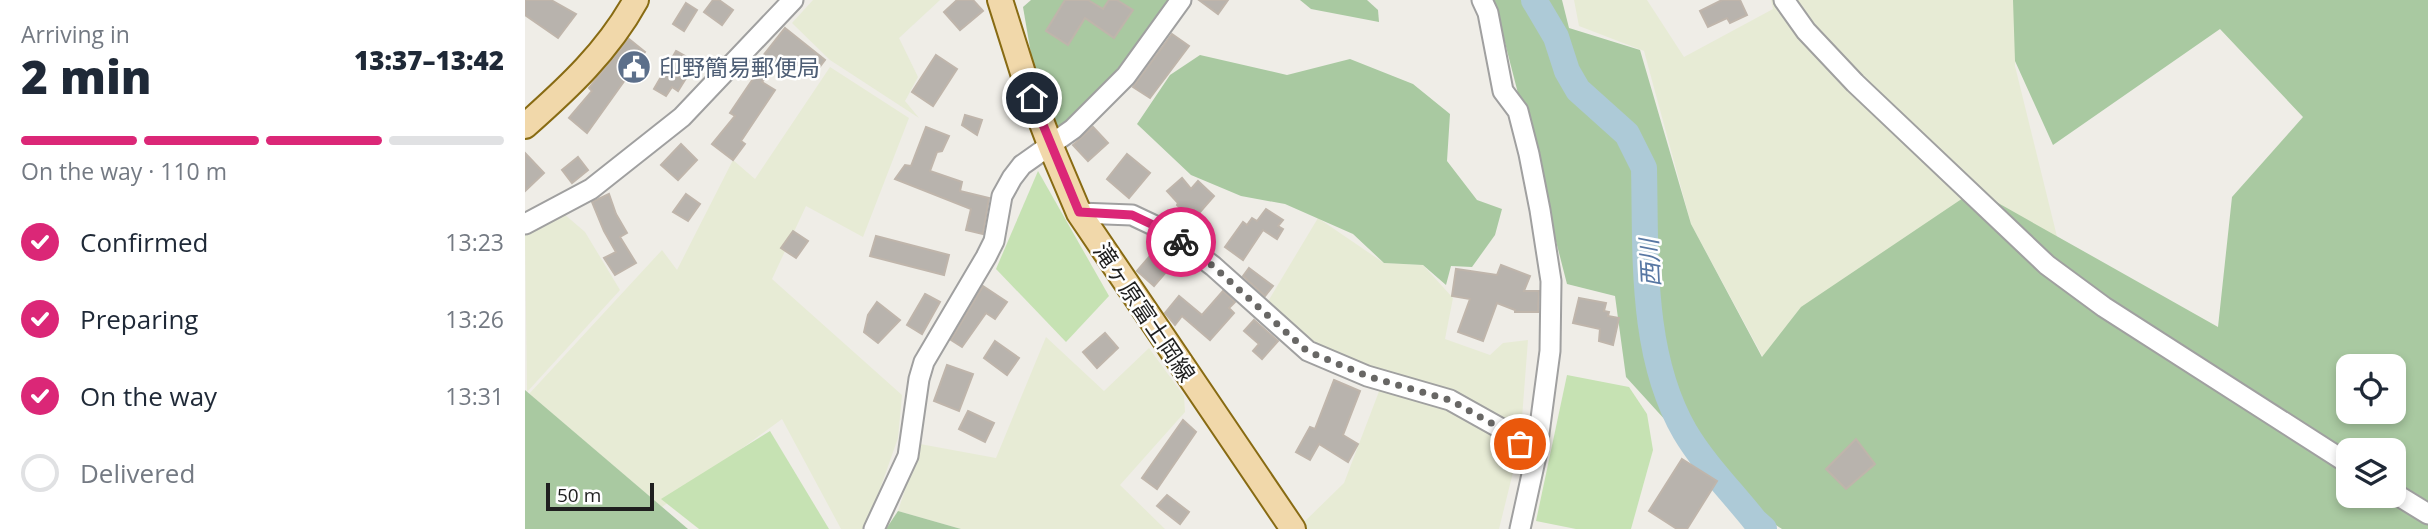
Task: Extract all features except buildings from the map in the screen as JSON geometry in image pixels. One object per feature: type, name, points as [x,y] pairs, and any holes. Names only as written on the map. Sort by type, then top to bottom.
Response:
[{"type":"main road","points":[[525,126],[572,84],[600,54],[636,0]]},
{"type":"main road","name":"滝ヶ原富士岡線","points":[[1000,0],[1023,73],[1079,212],[1293,529]]},
{"type":"street","points":[[525,224],[591,189],[682,117],[793,0]]},
{"type":"street","points":[[874,529],[908,456],[924,362],[994,241],[1002,196],[1012,178],[1022,166],[1073,129],[1126,76],[1181,0]]},
{"type":"street","points":[[1482,0],[1488,13],[1503,91],[1518,111],[1524,132],[1541,210],[1551,281],[1550,351],[1536,456],[1520,529]]},
{"type":"street","points":[[1784,0],[1806,31],[1855,83],[2047,265],[2104,307],[2336,456]]},
{"type":"street","points":[[1079,212],[1132,215],[1168,232],[1213,266],[1307,351],[1367,376],[1450,400],[1509,433],[1536,456]]},
{"type":"street","points":[[2406,500],[2428,514]]},
{"type":"green space","points":[[813,0],[940,0],[899,38],[918,77],[905,101],[919,118],[830,60],[792,23]]},
{"type":"green space","points":[[1031,0],[1170,0],[1072,124],[1051,128],[1031,54],[1023,7]]},
{"type":"green space","points":[[1300,0],[1367,0],[1378,10],[1379,22],[1311,9]]},
{"type":"green space","points":[[1494,0],[1562,0],[1569,28],[1640,50],[1691,224],[1762,357],[1801,307],[1975,190],[2218,327],[2232,197],[2303,117],[2220,29],[2053,145],[2015,61],[2013,0],[2428,0],[2428,529],[1782,529],[1739,501],[1626,377],[1615,296],[1567,284]]},
{"type":"green space","points":[[1574,0],[1647,0],[1684,57],[1773,9],[1771,0],[2015,0],[2015,66],[2063,261],[1765,361],[1691,224],[1644,51],[1579,26]]},
{"type":"green space","points":[[1200,55],[1287,75],[1350,59],[1413,84],[1450,114],[1447,161],[1477,200],[1502,209],[1495,235],[1472,267],[1451,266],[1446,285],[1423,265],[1384,263],[1353,234],[1285,204],[1241,196],[1191,175],[1137,124],[1170,75]]},
{"type":"green space","points":[[830,67],[909,118],[863,237],[806,206],[772,279],[902,395],[898,438],[866,529],[841,529],[782,419],[662,507],[529,394],[662,250],[677,270],[733,160],[755,179]]},
{"type":"green space","points":[[1038,171],[1109,296],[1066,342],[996,269]]},
{"type":"green space","points":[[564,214],[585,232],[620,290],[527,392],[525,233]]},
{"type":"green space","points":[[1318,218],[1384,263],[1423,265],[1453,298],[1445,339],[1490,355],[1503,343],[1528,340],[1520,444],[1499,529],[1304,529],[1301,525],[1344,483],[1383,381],[1317,351],[1267,303]]},
{"type":"green space","points":[[1046,337],[1104,391],[1149,348],[1184,396],[1185,412],[1120,485],[1165,529],[961,529],[898,511],[920,444],[996,458]]},
{"type":"green space","points":[[1567,375],[1629,387],[1647,414],[1653,450],[1631,529],[1576,529],[1536,521]]},
{"type":"green space","points":[[525,390],[688,529],[525,529]]},
{"type":"green space","points":[[770,431],[829,529],[699,529],[661,499]]},
{"type":"green space","points":[[898,511],[961,529],[886,529]]},
{"type":"waterway","name":"西川","points":[[1534,0],[1556,37],[1567,71],[1578,90],[1627,134],[1644,168],[1648,303],[1660,370],[1670,402],[1685,432],[1701,455],[1764,529]]},
{"type":"way so far","points":[[1181,242],[1213,266],[1307,351],[1367,376],[1450,400],[1509,433],[1520,444]]},
{"type":"place","name":"印野簡易郵便局","points":[[634,67]]},
{"type":"route","points":[[1032,98],[1079,212],[1132,215],[1168,232],[1181,242]]}]
